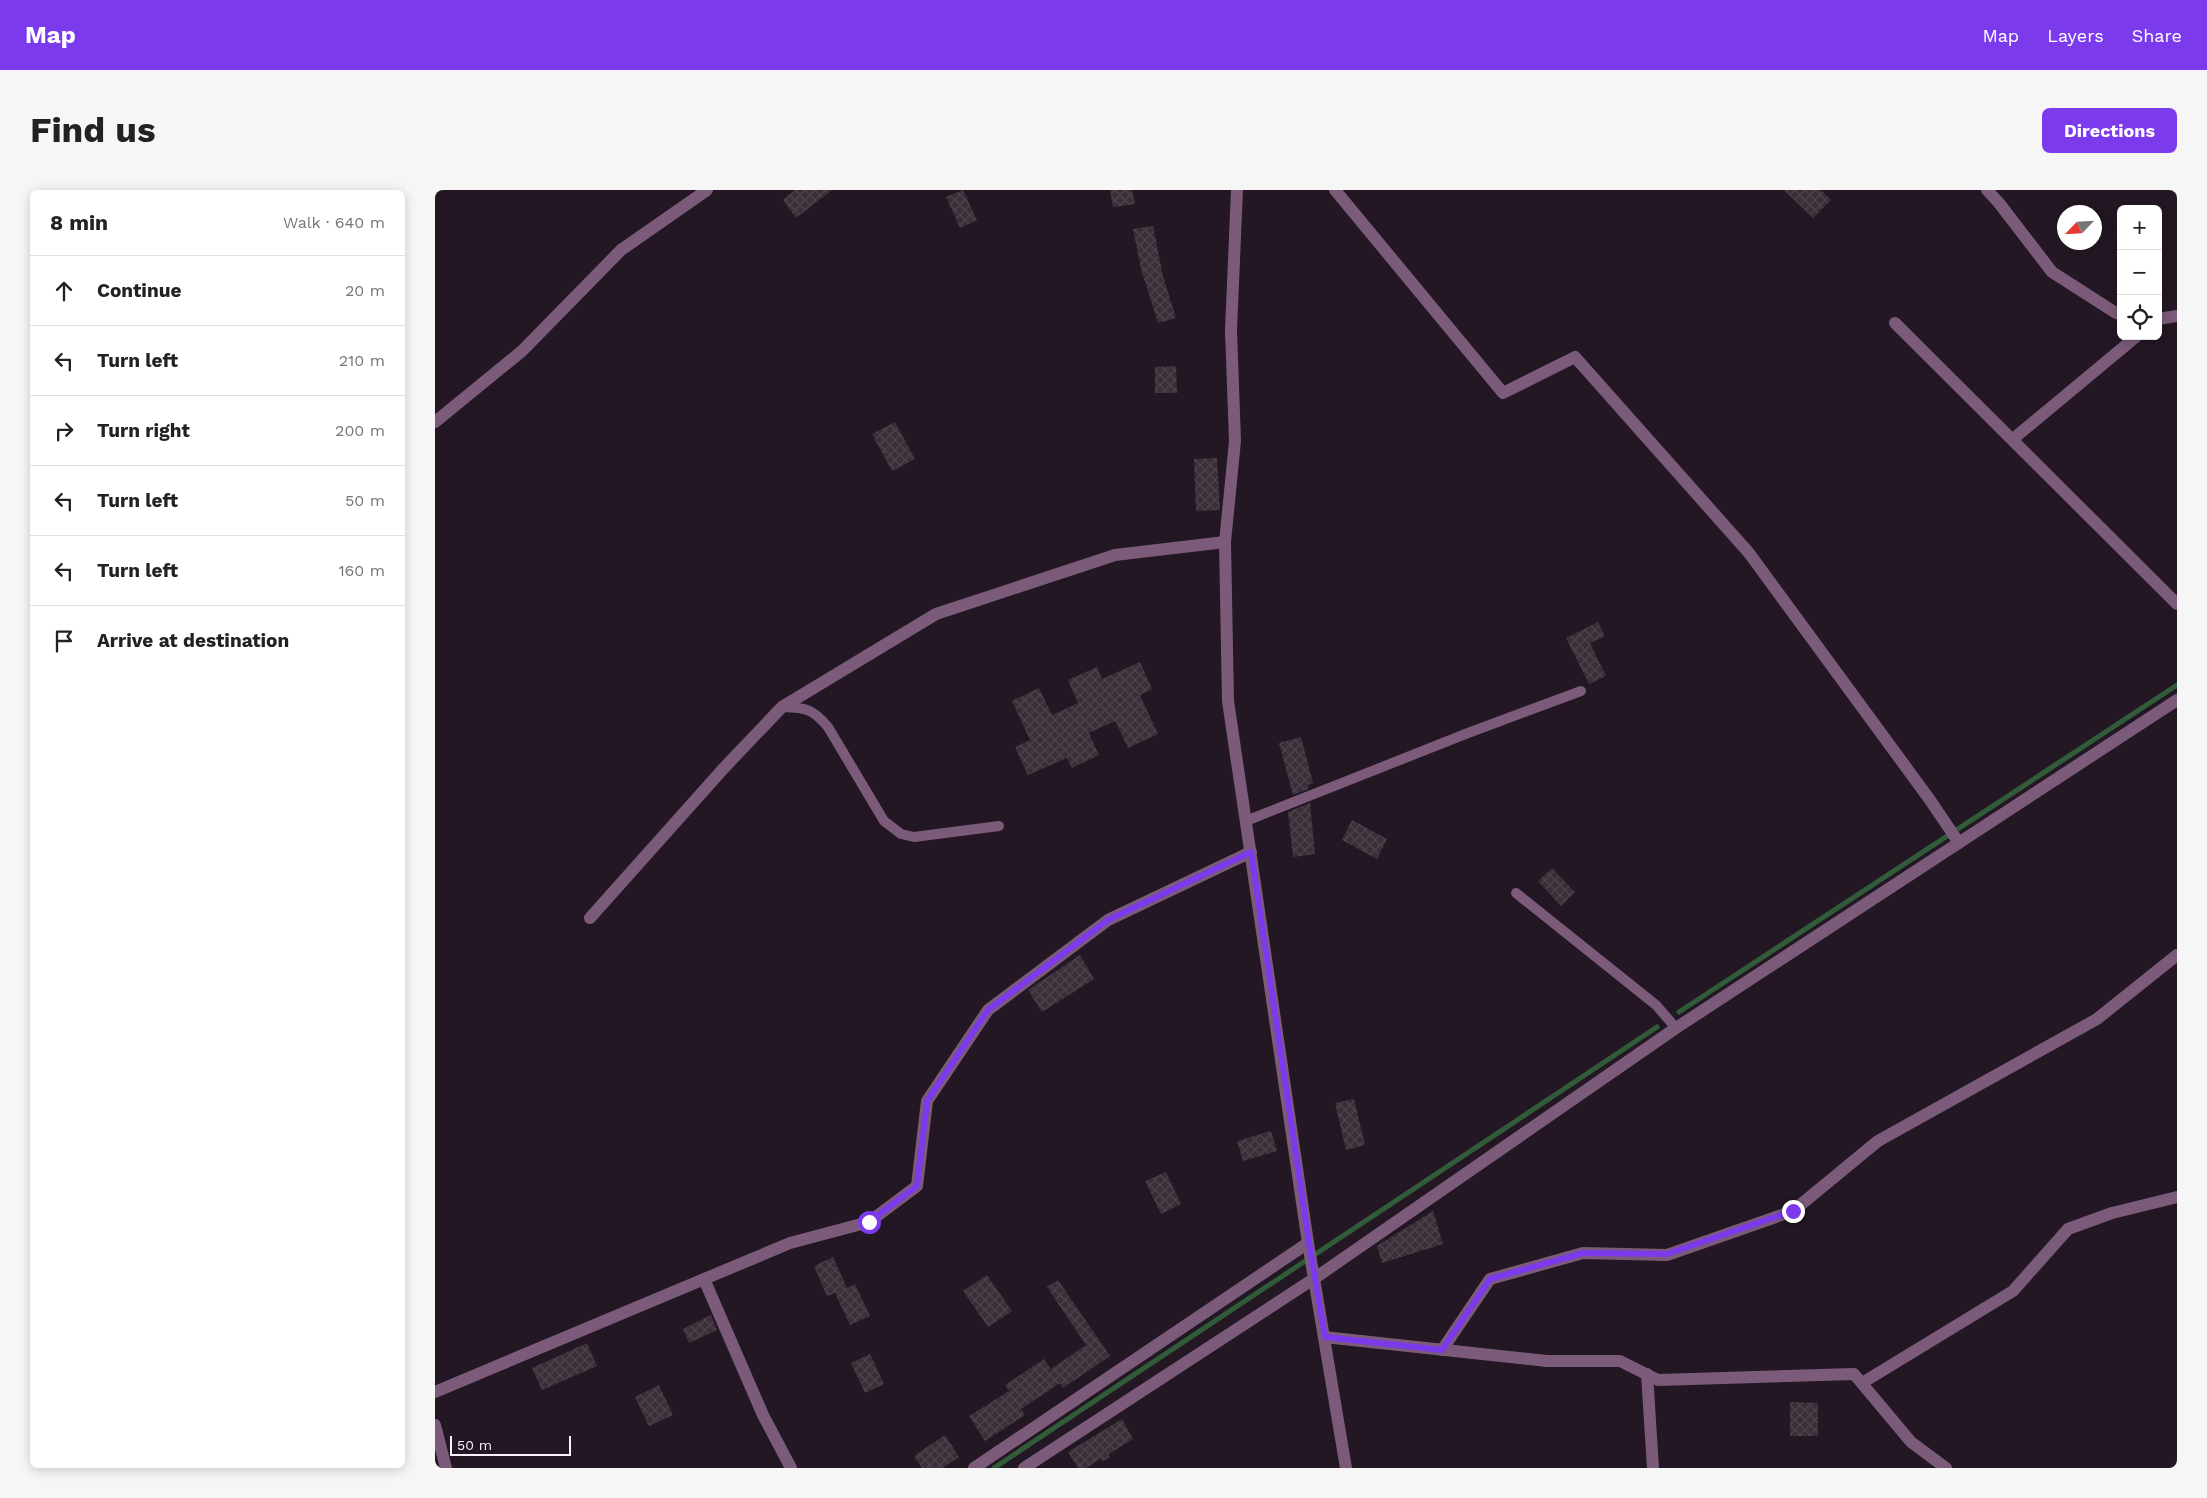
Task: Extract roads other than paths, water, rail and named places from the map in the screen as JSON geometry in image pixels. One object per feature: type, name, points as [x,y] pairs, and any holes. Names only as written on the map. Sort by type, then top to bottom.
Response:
[{"type":"street","points":[[435,422],[522,350],[621,250],[707,190]]},
{"type":"street","points":[[1237,190],[1231,330],[1235,441],[1225,542],[1228,701],[1309,1243],[1346,1468]]},
{"type":"street","points":[[1335,190],[1503,392],[1575,357],[1749,553],[1958,841]]},
{"type":"street","points":[[1987,190],[2052,272],[2117,313]]},
{"type":"street","points":[[2162,318],[2177,316]]},
{"type":"street","points":[[1895,323],[2177,604]]},
{"type":"street","points":[[2013,439],[2132,340]]},
{"type":"street","points":[[589,918],[723,769],[782,707],[936,614],[1115,555],[1225,542]]},
{"type":"street","points":[[1025,1468],[1675,1028],[1958,841],[2177,700]]},
{"type":"street","points":[[435,1392],[790,1243],[869,1222],[917,1186],[927,1101],[988,1010],[1108,920],[1251,852]]},
{"type":"street","points":[[1442,1350],[1490,1279],[1583,1253],[1667,1254],[1793,1211],[1878,1141],[2097,1019],[2177,955]]},
{"type":"street","points":[[1862,1383],[2013,1291],[2068,1229],[2113,1213],[2177,1197]]},
{"type":"street","points":[[974,1468],[1309,1243]]},
{"type":"street","points":[[704,1279],[763,1415],[791,1468]]},
{"type":"street","points":[[1325,1337],[1547,1362],[1620,1361],[1658,1380],[1854,1374],[1911,1442],[1946,1468]]},
{"type":"street","points":[[1647,1374],[1653,1468]]},
{"type":"street","points":[[435,1425],[446,1468]]},
{"type":"lane","points":[[1246,821],[1468,733],[1581,691]]},
{"type":"lane","points":[[782,707],[806,708],[817,714],[828,727],[884,820],[901,834],[914,837],[999,826]]},
{"type":"lane","points":[[1517,893],[1656,1005],[1675,1028]]},
{"type":"waterway","points":[[1679,1012],[2177,685]]},
{"type":"waterway","points":[[994,1468],[1657,1027]]}]
